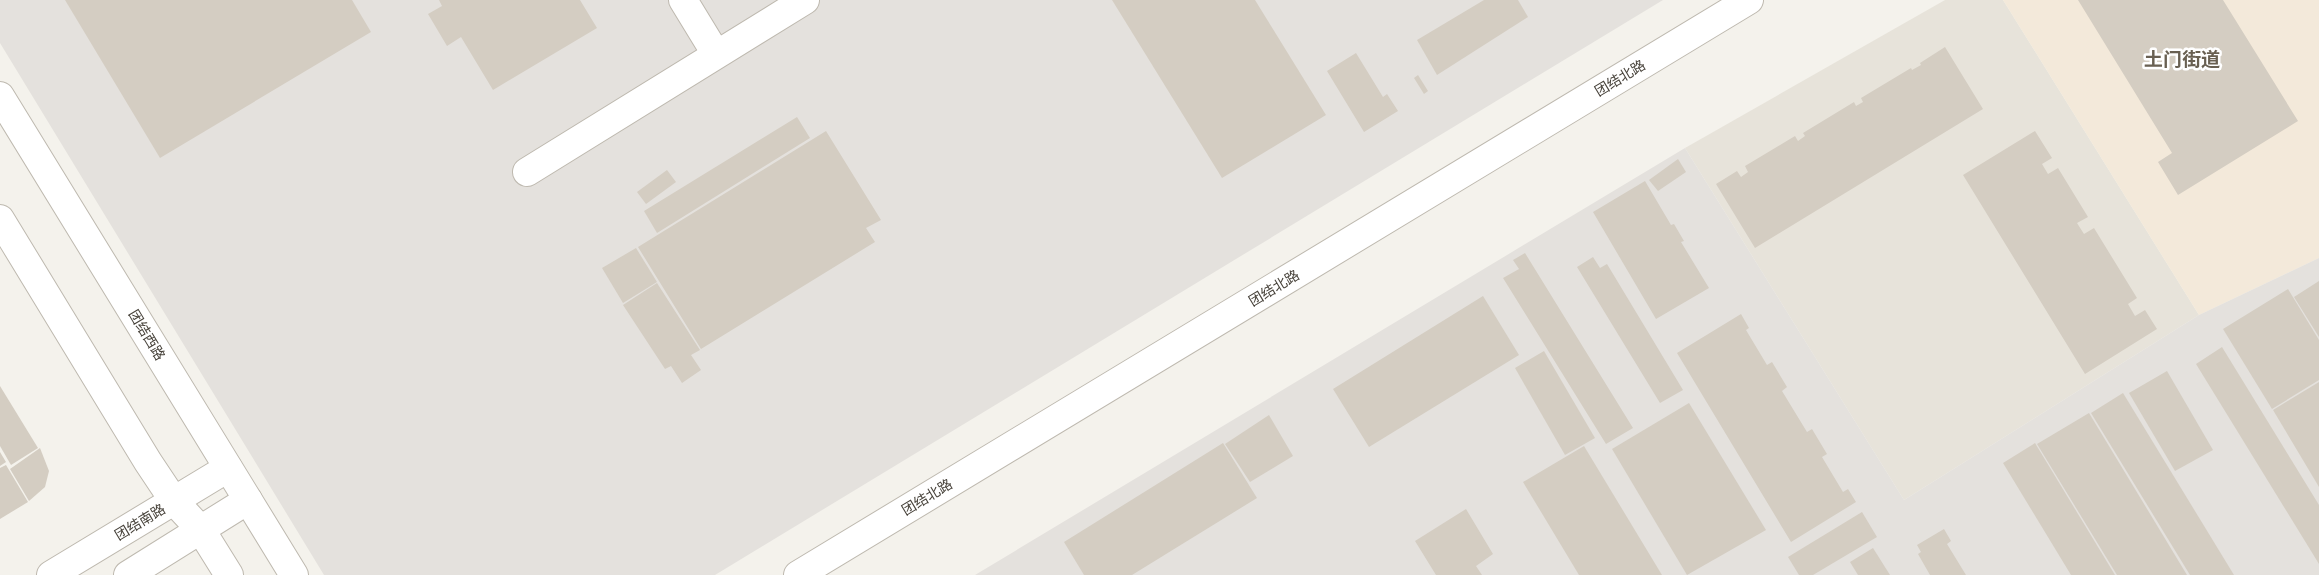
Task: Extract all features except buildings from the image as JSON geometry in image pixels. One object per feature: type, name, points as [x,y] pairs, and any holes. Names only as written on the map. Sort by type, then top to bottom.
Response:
[{"type":"street","points":[[683,0],[716,54]]},
{"type":"street","points":[[527,172],[806,0]]},
{"type":"street","name":"团结北路","points":[[798,575],[1749,0]]},
{"type":"street","name":"团结西路","points":[[0,96],[294,575]]},
{"type":"street","points":[[0,219],[174,501],[201,530],[229,575]]},
{"type":"street","name":"团结南路","points":[[51,575],[228,468]]},
{"type":"street","points":[[128,575],[248,500]]},
{"type":"shaded area","points":[[0,0],[1663,0],[715,575],[324,575],[0,43]]},
{"type":"shaded area","points":[[1945,0],[2003,0],[2199,315],[1904,500],[1685,148]]},
{"type":"shaded area","points":[[2003,0],[2319,0],[2319,258],[2199,315]]},
{"type":"shaded area","points":[[1685,148],[1904,500],[2199,315],[2319,258],[2319,575],[975,575]]},
{"type":"district","name":"土门街道","points":[[2182,59]]}]
